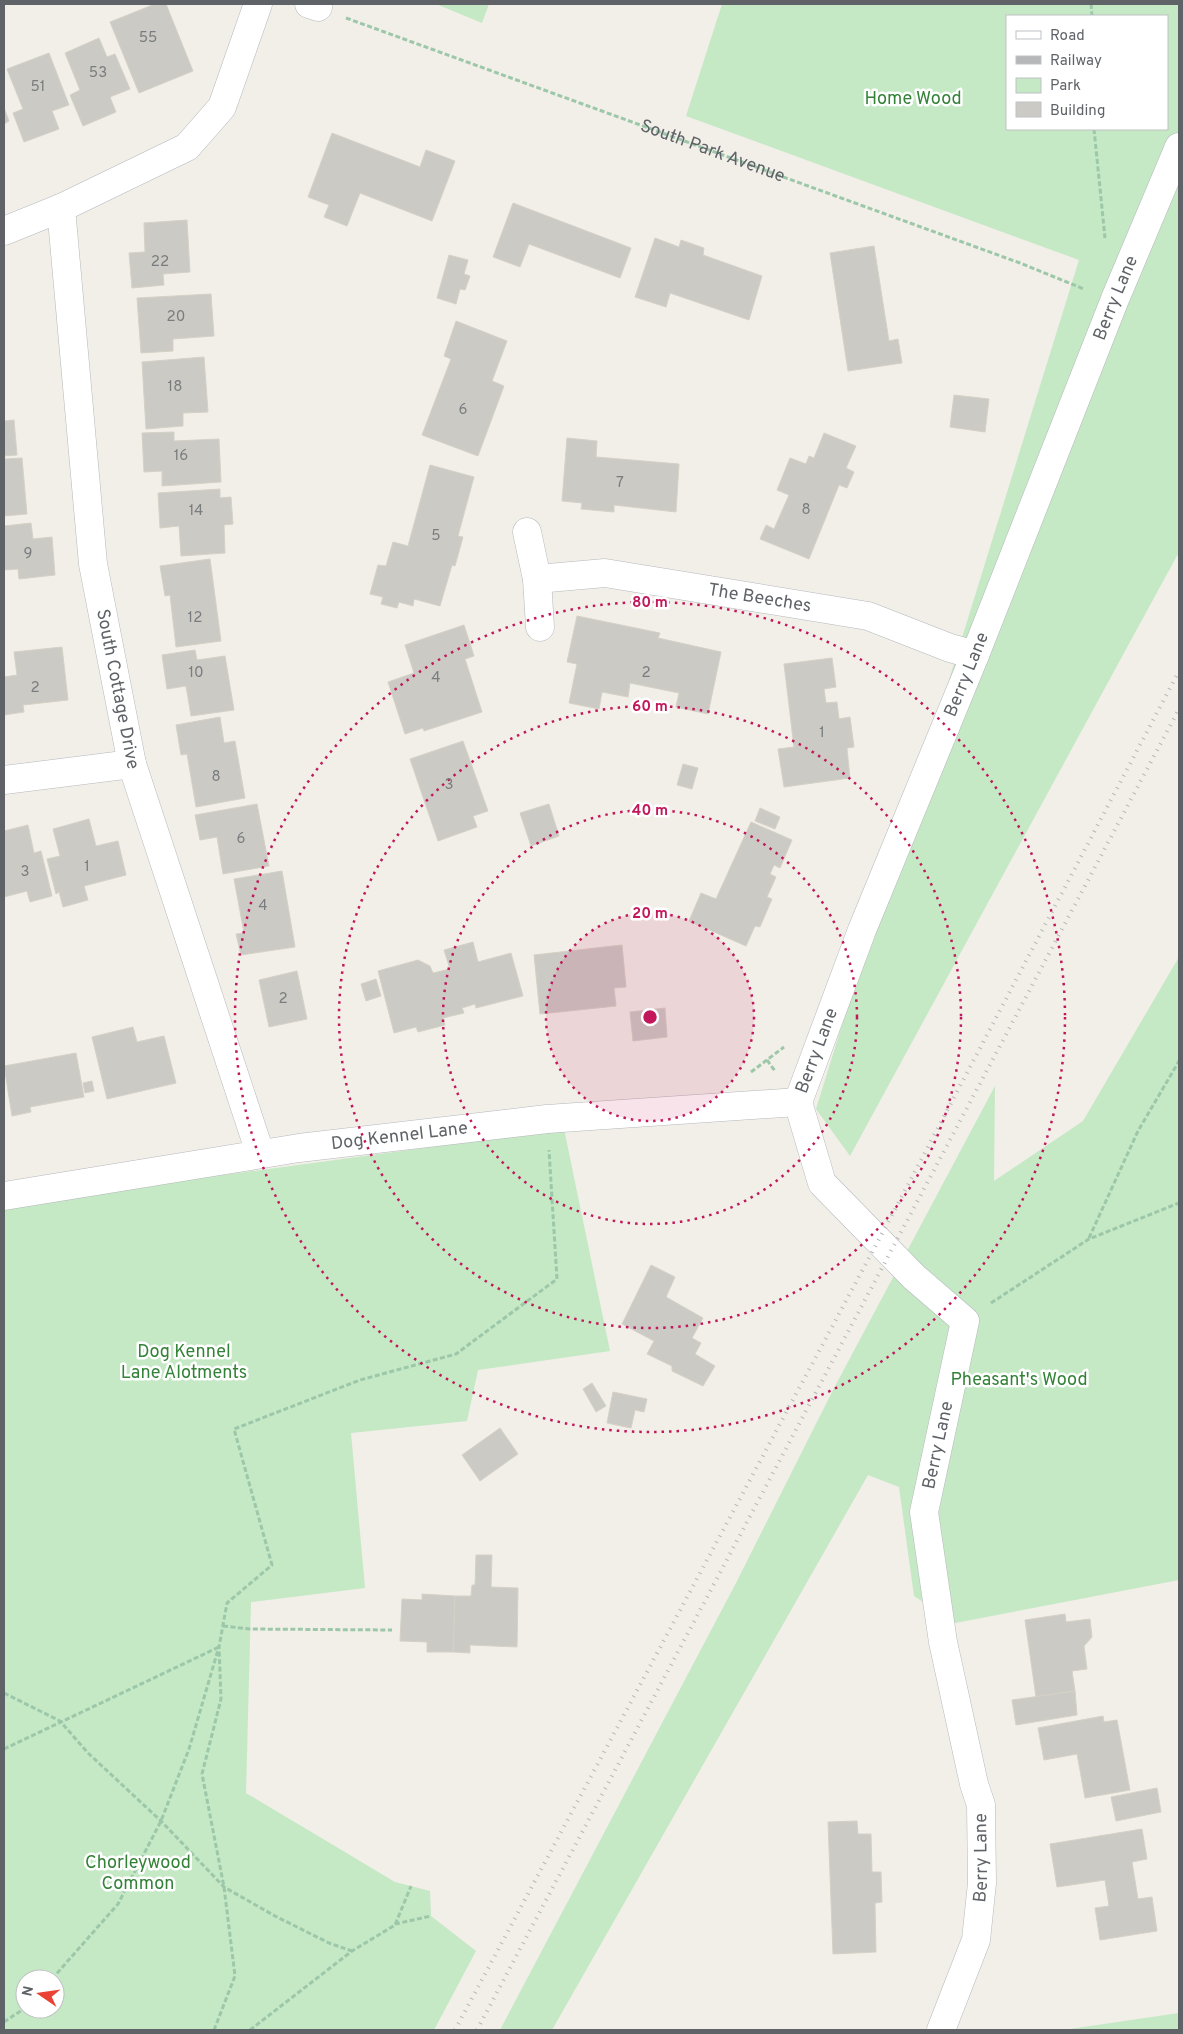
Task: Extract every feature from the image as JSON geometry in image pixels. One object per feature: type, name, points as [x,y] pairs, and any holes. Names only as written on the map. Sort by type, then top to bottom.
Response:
[{"type":"street","points":[[4,231],[61,208],[187,147],[222,107],[258,4]]},
{"type":"street","name":"Berry Lane","points":[[941,2030],[976,1940],[982,1883],[981,1805],[974,1784],[943,1642],[924,1512],[965,1320],[914,1277],[822,1183],[798,1102],[862,930],[975,655],[1115,299],[1179,148]]},
{"type":"street","name":"South Cottage Drive","points":[[61,208],[93,564],[132,764],[260,1153]]},
{"type":"street","points":[[527,532],[537,579],[540,627]]},
{"type":"street","name":"The Beeches","points":[[537,579],[605,573],[868,616],[942,645],[975,655]]},
{"type":"street","points":[[4,780],[132,764]]},
{"type":"street","name":"Dog Kennel Lane","points":[[4,1196],[260,1153],[547,1119],[798,1102]]},
{"type":"path","name":"South Park Avenue","points":[[313,6],[1115,299]]},
{"type":"path","points":[[1094,130],[1106,245]]},
{"type":"path","points":[[746,1076],[780,1050]]},
{"type":"path","points":[[1089,1239],[1138,1131],[1179,1061]]},
{"type":"path","points":[[61,1969],[118,1904],[161,1821],[190,1749],[218,1647],[227,1603],[272,1565],[234,1429],[360,1380],[456,1354],[557,1279],[547,1119]]},
{"type":"path","points":[[965,1320],[1089,1239],[1179,1203]]},
{"type":"path","points":[[223,1626],[250,1629],[392,1630]]},
{"type":"path","points":[[4,1749],[218,1647]]},
{"type":"path","points":[[214,2030],[235,1976],[224,1887],[202,1774],[221,1699],[218,1647]]},
{"type":"path","points":[[4,1693],[60,1722],[88,1753],[161,1821],[224,1887],[275,1916],[329,1943],[352,1951]]},
{"type":"path","points":[[394,1925],[411,1886]]},
{"type":"path","points":[[250,2030],[352,1951],[394,1925],[431,1916]]},
{"type":"path","points":[[4,2022],[15,2015]]},
{"type":"green space","points":[[436,4],[489,4],[482,23]]},
{"type":"green space","name":"Home Wood","points":[[722,4],[1179,4],[1179,552],[850,1156],[816,1109],[1079,260],[686,116]]},
{"type":"green space","name":"Pheasant's Wood","points":[[1179,957],[1179,1580],[955,1623],[914,1596],[899,1487],[868,1475],[552,2030],[500,2030],[736,1583],[833,1390],[995,1086],[994,1181],[1083,1121]]},
{"type":"green space","name":"Dog Kennel Lane Alotments","points":[[564,1129],[610,1351],[478,1370],[467,1421],[351,1433],[365,1588],[251,1602],[246,1793],[395,1882],[430,1891],[431,1916],[476,1951],[434,2030],[4,2030],[4,1209],[157,1184]]},
{"type":"green space","points":[[1179,2013],[1179,2030],[1063,2030]]},
{"type":"building","points":[[155,4],[166,4],[193,71],[139,93],[110,22]]},
{"type":"building","points":[[99,38],[107,57],[115,54],[130,89],[110,97],[116,112],[83,126],[70,95],[80,90],[65,53]]},
{"type":"building","points":[[49,53],[69,105],[52,111],[59,129],[24,142],[13,113],[23,109],[7,69]]},
{"type":"building","points":[[4,108],[9,121],[4,124]]},
{"type":"building","points":[[332,133],[420,167],[426,150],[455,161],[432,221],[360,193],[347,226],[324,217],[329,205],[308,197]]},
{"type":"building","points":[[513,203],[631,248],[620,278],[529,244],[520,267],[493,257]]},
{"type":"building","points":[[187,220],[190,272],[163,274],[164,285],[132,288],[129,253],[145,252],[144,223]]},
{"type":"building","points":[[655,238],[679,247],[681,240],[704,248],[703,255],[762,276],[749,320],[670,293],[666,307],[635,297]]},
{"type":"building","points":[[874,246],[889,341],[898,339],[902,363],[848,371],[830,253]]},
{"type":"building","points":[[449,255],[468,260],[464,274],[470,276],[465,290],[460,289],[456,304],[437,298]]},
{"type":"building","points":[[211,294],[214,336],[173,339],[173,351],[141,353],[137,298]]},
{"type":"building","points":[[456,321],[507,341],[492,381],[504,386],[478,456],[422,435],[451,359],[444,356]]},
{"type":"building","points":[[204,357],[208,412],[183,413],[183,426],[146,429],[142,362]]},
{"type":"building","points":[[954,395],[989,399],[985,432],[950,427]]},
{"type":"building","points":[[14,420],[17,455],[4,456],[4,421]]},
{"type":"building","points":[[174,432],[174,441],[219,439],[221,482],[162,486],[162,471],[144,472],[142,433]]},
{"type":"building","points":[[824,433],[856,446],[846,468],[854,472],[847,488],[839,485],[809,559],[760,539],[766,525],[774,529],[789,495],[777,490],[790,458],[806,464],[809,456],[814,458]]},
{"type":"building","points":[[567,438],[597,441],[596,457],[679,464],[676,512],[614,505],[614,512],[581,509],[582,503],[562,501]]},
{"type":"building","points":[[22,458],[27,514],[4,516],[4,459]]},
{"type":"building","points":[[430,465],[474,477],[458,536],[463,537],[455,566],[452,565],[440,606],[414,599],[413,606],[399,602],[397,608],[381,604],[383,597],[370,594],[378,565],[386,566],[393,542],[408,546]]},
{"type":"building","points":[[220,489],[220,498],[231,497],[233,524],[224,525],[225,553],[181,556],[179,526],[160,528],[158,493]]},
{"type":"building","points":[[31,523],[33,539],[52,537],[55,575],[19,579],[18,569],[4,570],[4,526]]},
{"type":"building","points":[[210,559],[221,641],[176,647],[170,595],[165,596],[160,566]]},
{"type":"building","points":[[577,616],[660,633],[658,638],[721,652],[708,714],[676,707],[679,693],[630,683],[628,697],[602,692],[599,709],[569,703],[577,664],[567,662]]},
{"type":"building","points":[[464,625],[474,656],[465,659],[482,712],[424,731],[423,728],[405,734],[388,682],[414,673],[405,645]]},
{"type":"building","points":[[62,647],[68,700],[23,705],[24,712],[4,715],[4,677],[17,675],[14,652]]},
{"type":"building","points":[[195,650],[197,660],[225,656],[234,710],[191,716],[186,686],[167,689],[162,655]]},
{"type":"building","points":[[832,658],[836,687],[824,689],[826,703],[837,702],[839,719],[850,717],[854,747],[847,748],[850,778],[784,787],[778,749],[794,747],[784,664]]},
{"type":"building","points":[[220,717],[224,743],[235,741],[245,798],[196,807],[187,754],[181,755],[176,725]]},
{"type":"building","points":[[463,741],[488,811],[473,816],[477,827],[438,841],[410,759]]},
{"type":"building","points":[[683,764],[698,768],[692,789],[677,785]]},
{"type":"building","points":[[257,804],[269,866],[223,874],[217,837],[200,840],[195,815]]},
{"type":"building","points":[[549,804],[559,836],[531,846],[520,813]]},
{"type":"building","points":[[760,808],[780,817],[775,829],[755,821]]},
{"type":"building","points":[[89,819],[96,846],[118,841],[126,875],[84,886],[88,900],[63,907],[59,892],[56,894],[47,859],[60,856],[53,829]]},
{"type":"building","points":[[751,822],[792,840],[780,868],[774,865],[770,874],[776,877],[767,897],[772,899],[760,927],[755,926],[746,946],[689,921],[701,893],[716,899]]},
{"type":"building","points":[[28,825],[34,853],[41,851],[52,896],[30,902],[27,891],[4,897],[4,831]]},
{"type":"building","points":[[282,871],[295,947],[241,955],[236,934],[244,933],[234,879]]},
{"type":"building","points":[[473,942],[478,962],[511,953],[523,996],[476,1008],[475,1004],[462,1008],[464,1013],[443,1018],[445,1025],[418,1032],[416,1027],[394,1033],[378,971],[418,960],[430,966],[433,973],[450,969],[444,950]]},
{"type":"building","points":[[622,945],[626,987],[614,988],[616,1006],[540,1014],[534,955]]},
{"type":"building","points":[[297,971],[307,1019],[269,1027],[259,980]]},
{"type":"building","points":[[376,979],[381,996],[366,1001],[361,984]]},
{"type":"building","points":[[665,1008],[667,1037],[633,1041],[630,1012]]},
{"type":"building","points":[[133,1027],[137,1042],[164,1036],[176,1083],[107,1099],[92,1037]]},
{"type":"building","points":[[76,1053],[84,1097],[30,1107],[31,1112],[12,1116],[4,1066]]},
{"type":"building","points":[[92,1081],[94,1091],[85,1093],[83,1083]]},
{"type":"building","points":[[651,1265],[675,1277],[666,1297],[703,1318],[692,1338],[701,1343],[695,1354],[715,1366],[703,1386],[672,1371],[672,1366],[647,1354],[654,1341],[622,1324]]},
{"type":"building","points":[[592,1383],[606,1406],[596,1412],[583,1389]]},
{"type":"building","points":[[613,1392],[647,1399],[644,1412],[635,1410],[631,1428],[607,1423]]},
{"type":"building","points":[[500,1428],[518,1454],[480,1481],[462,1455]]},
{"type":"building","points":[[476,1555],[492,1555],[491,1587],[518,1588],[517,1647],[470,1645],[470,1653],[453,1652],[455,1596],[471,1596],[472,1585],[475,1585]]},
{"type":"building","points":[[422,1594],[455,1596],[453,1652],[427,1652],[427,1642],[400,1641],[402,1599],[422,1600]]},
{"type":"building","points":[[1065,1614],[1066,1622],[1090,1619],[1092,1637],[1084,1646],[1087,1669],[1072,1671],[1075,1691],[1036,1697],[1025,1620]]},
{"type":"building","points":[[1075,1691],[1077,1715],[1016,1725],[1012,1700]]},
{"type":"building","points":[[1103,1716],[1104,1722],[1117,1720],[1130,1790],[1085,1798],[1077,1754],[1044,1760],[1038,1728]]},
{"type":"building","points":[[1157,1788],[1161,1812],[1116,1821],[1111,1797]]},
{"type":"building","points":[[857,1821],[858,1834],[871,1834],[872,1872],[881,1872],[882,1902],[875,1903],[876,1952],[833,1954],[828,1822]]},
{"type":"building","points":[[1142,1829],[1147,1859],[1132,1862],[1138,1899],[1152,1897],[1157,1931],[1100,1940],[1095,1908],[1109,1906],[1105,1880],[1057,1887],[1050,1844]]},
{"type":"railway","points":[[455,2030],[892,1215],[1179,671]]},
{"type":"railway","points":[[477,2030],[1179,709]]},
{"type":"park label","name":"Chorleywood Common","points":[[138,1874]]}]
